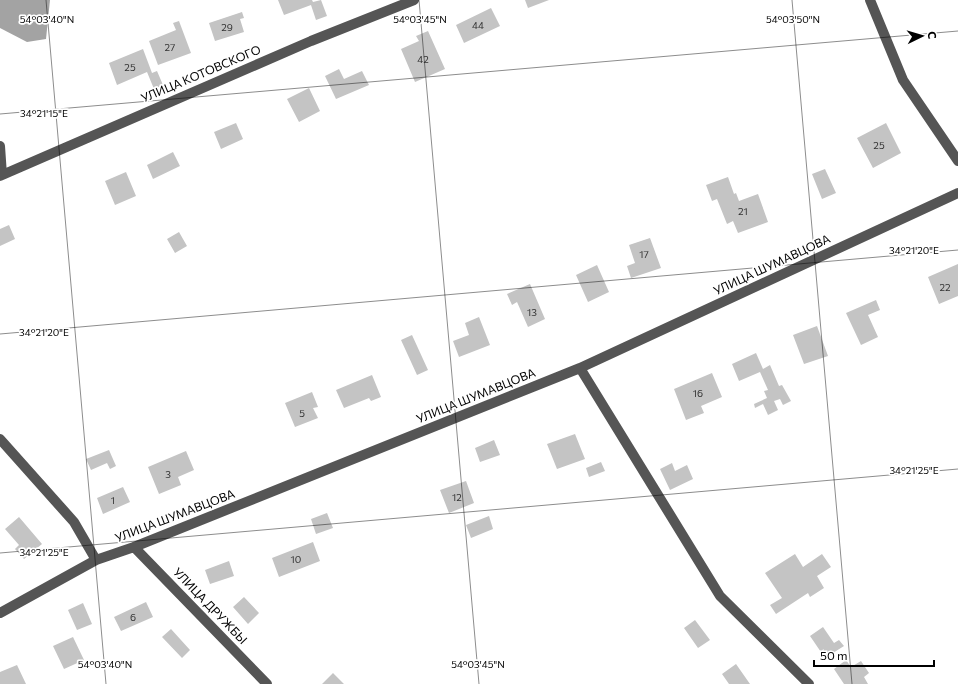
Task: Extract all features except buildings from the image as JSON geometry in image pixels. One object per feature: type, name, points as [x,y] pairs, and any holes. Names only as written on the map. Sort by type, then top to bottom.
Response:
[{"type":"street","name":"УЛИЦА КОТОВСКОГО","points":[[1,175],[311,41],[414,0]]},
{"type":"street","points":[[870,0],[904,80],[958,161]]},
{"type":"street","points":[[0,146],[1,175]]},
{"type":"street","name":"УЛИЦА ШУМАВЦОВА","points":[[0,613],[96,560],[134,547],[580,368],[958,193]]},
{"type":"street","points":[[580,368],[720,596],[809,684]]},
{"type":"street","points":[[0,439],[74,522],[96,560]]},
{"type":"street","name":"УЛИЦА ДРУЖБЫ","points":[[134,547],[268,684]]},
{"type":"shaded area","points":[[0,0],[50,0],[46,39],[27,42],[0,28]]}]
